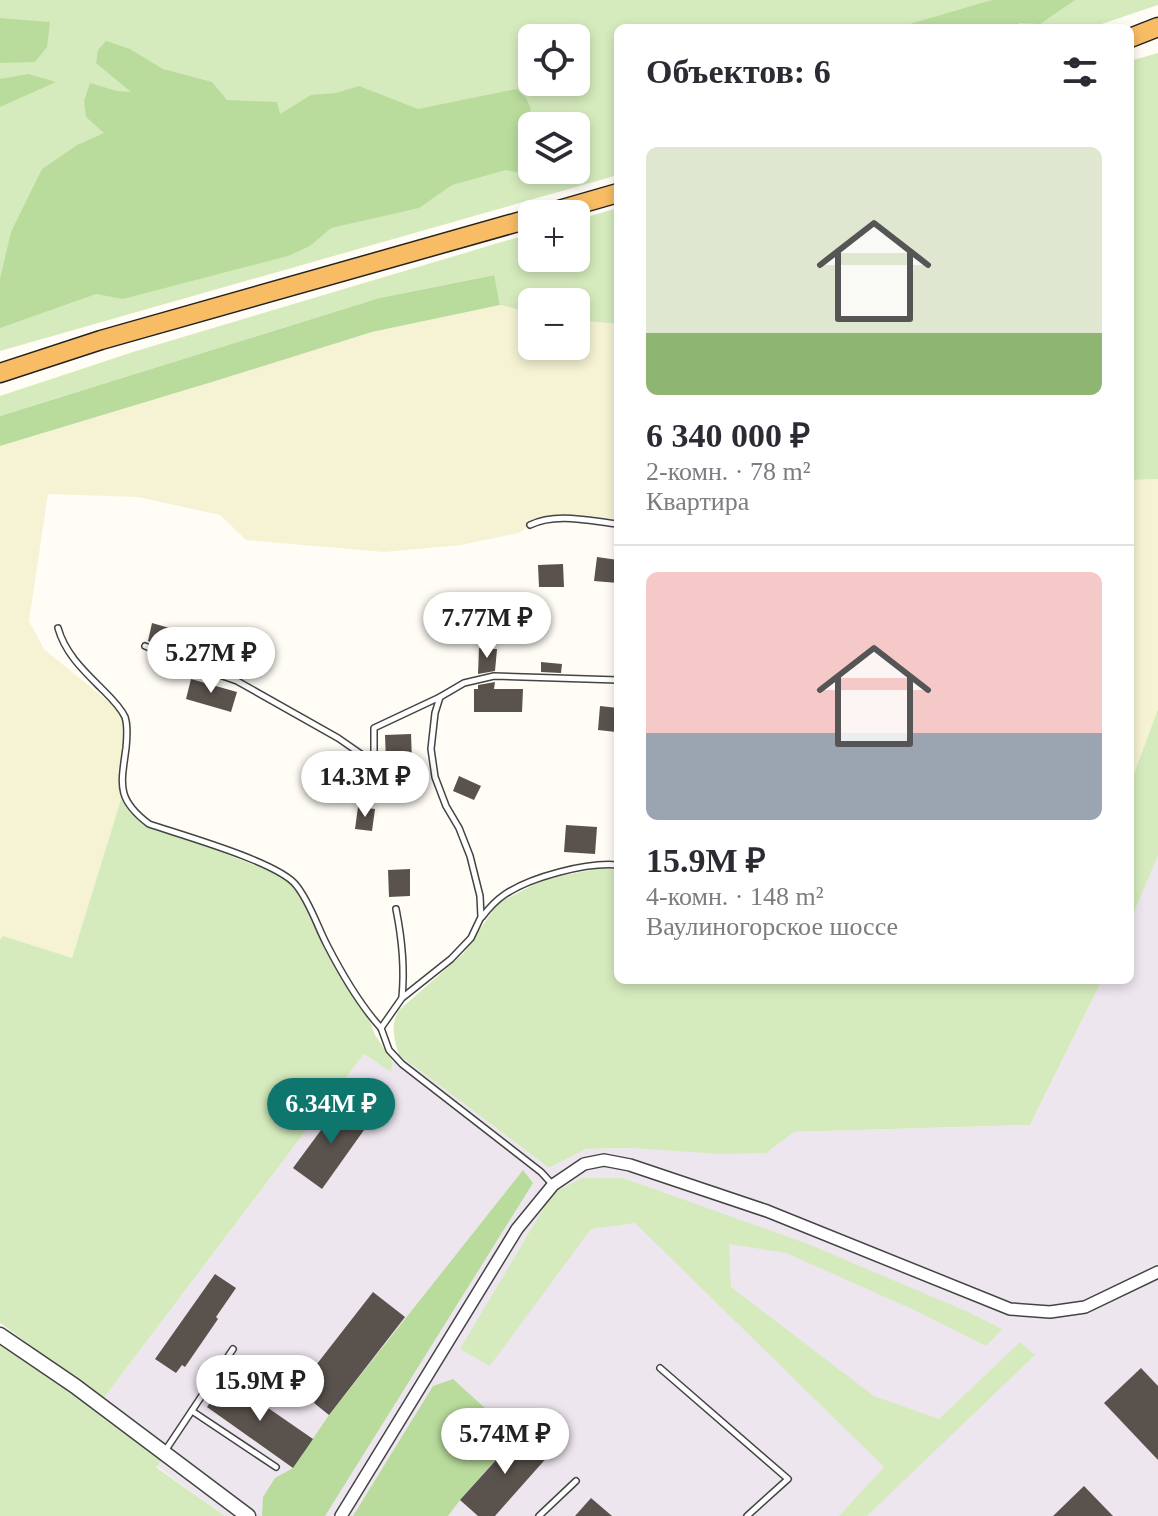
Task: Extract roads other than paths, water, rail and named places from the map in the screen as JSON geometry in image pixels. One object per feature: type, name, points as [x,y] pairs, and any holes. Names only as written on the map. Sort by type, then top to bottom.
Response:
[{"type":"highway","points":[[1134,36],[1158,27]]},
{"type":"highway","points":[[590,201],[614,194]]},
{"type":"highway","points":[[0,373],[101,340],[518,222]]},
{"type":"street","points":[[341,1516],[517,1229],[553,1185],[584,1164],[604,1160],[630,1165],[767,1211],[1010,1309],[1050,1312],[1085,1307],[1158,1272]]},
{"type":"street","points":[[0,1335],[75,1386],[248,1516]]},
{"type":"lane","points":[[530,525],[542,519],[614,524]]},
{"type":"lane","points":[[58,628],[70,655],[109,695],[126,719],[122,793],[137,815],[149,824],[257,861],[295,884],[329,948],[381,1028],[389,1050],[402,1064],[541,1172],[553,1185]]},
{"type":"lane","points":[[145,646],[237,681],[338,738],[374,763],[374,728],[464,683],[494,676],[614,680]]},
{"type":"lane","points":[[440,697],[431,749],[435,777],[470,856],[480,896],[481,917]]},
{"type":"lane","points":[[381,1028],[402,998],[451,959],[471,938],[481,917],[507,892],[532,880],[602,864],[614,865]]},
{"type":"lane","points":[[396,909],[404,956],[402,998]]},
{"type":"lane","points":[[164,1452],[233,1349]]},
{"type":"lane","points":[[660,1368],[788,1479],[747,1516]]},
{"type":"lane","points":[[192,1411],[276,1467]]},
{"type":"lane","points":[[539,1516],[576,1481]]}]
